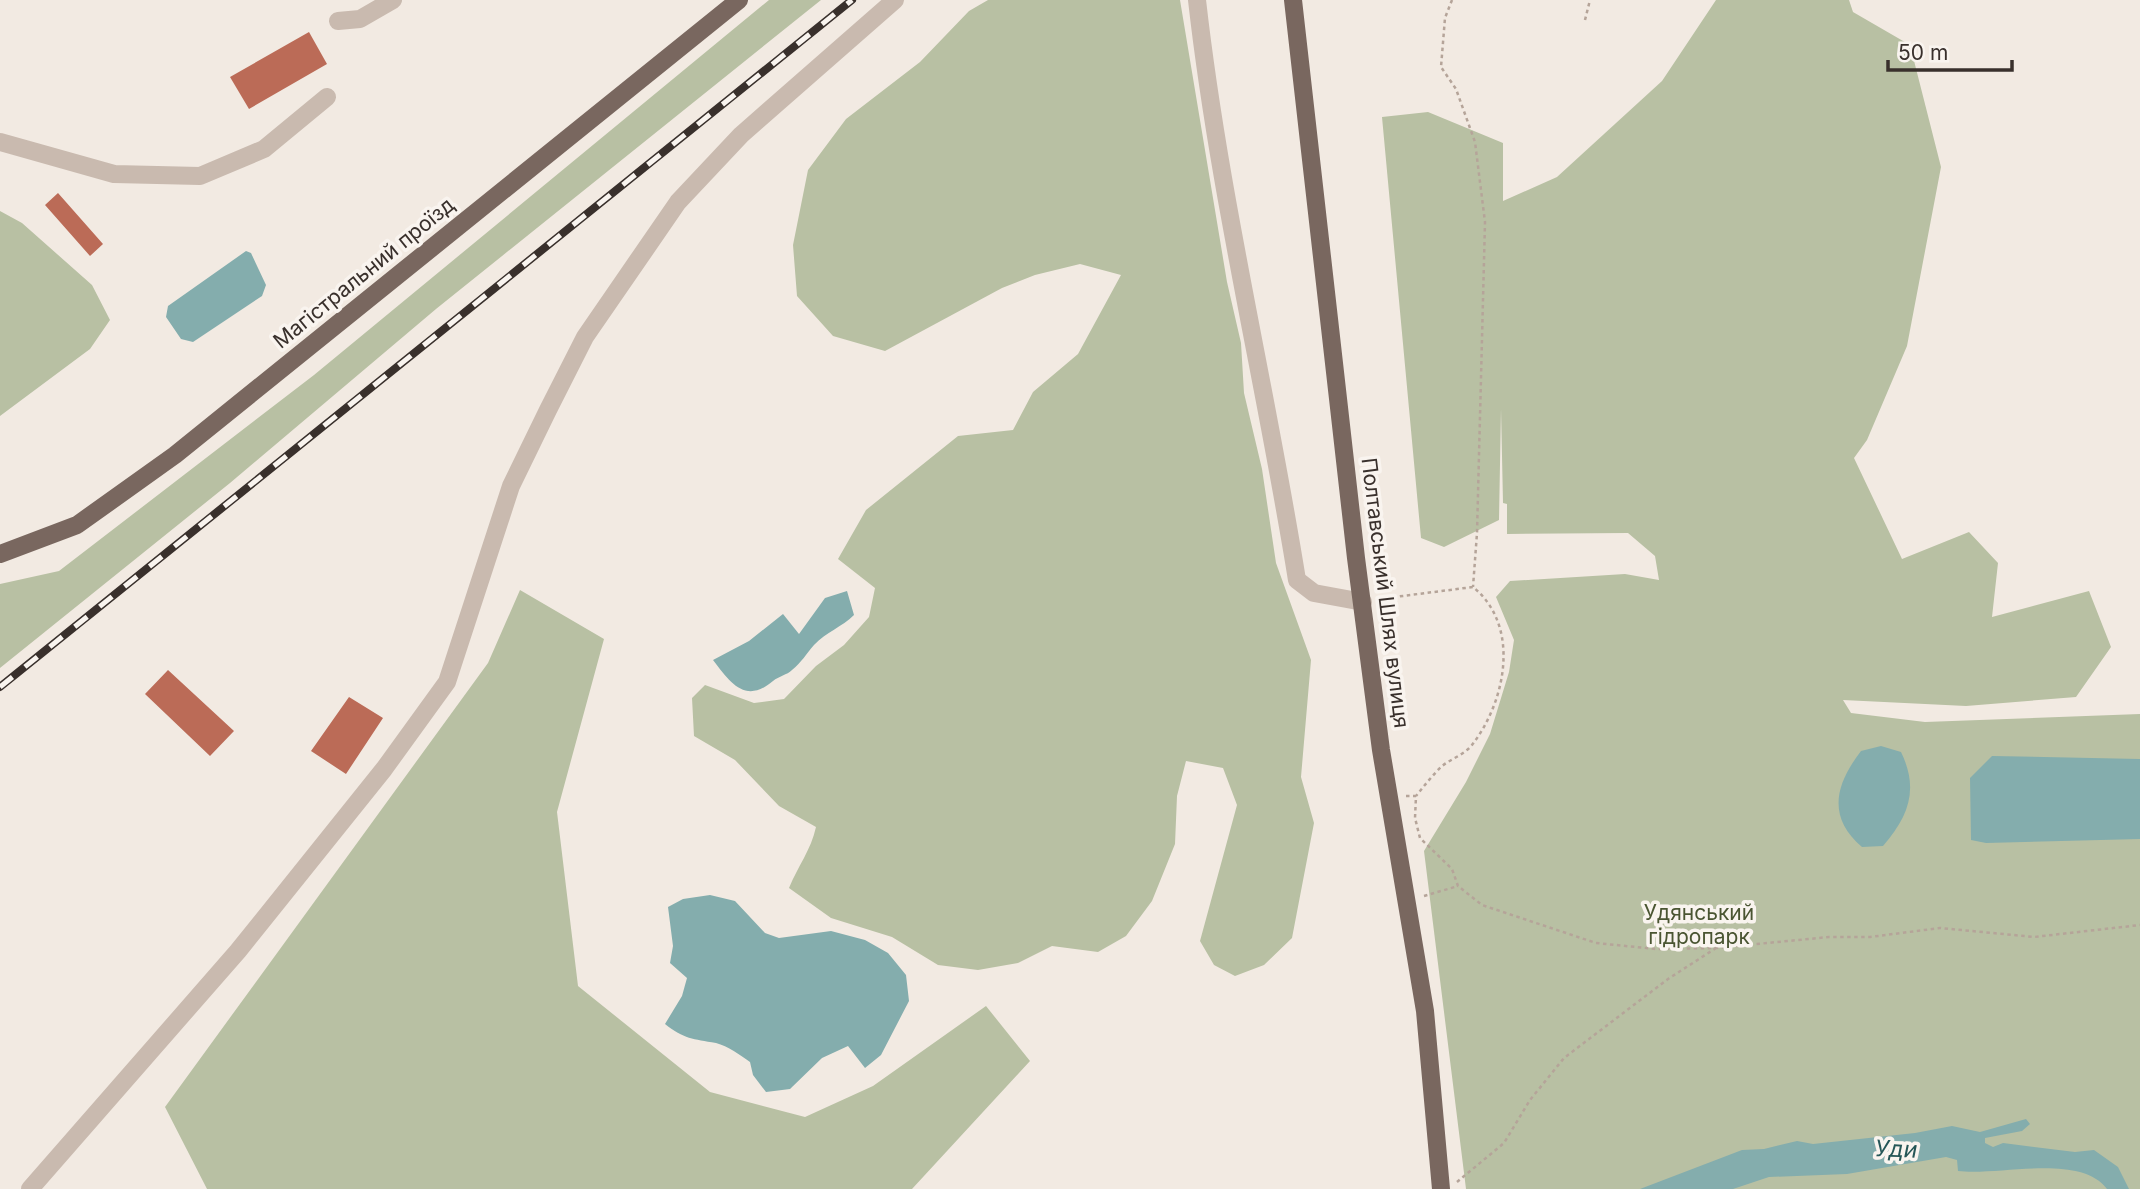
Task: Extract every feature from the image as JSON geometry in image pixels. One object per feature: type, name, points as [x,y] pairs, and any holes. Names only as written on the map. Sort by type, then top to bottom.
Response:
[{"type":"main road","name":"Магістральний проїзд","points":[[0,554],[76,525],[175,455],[739,0]]},
{"type":"main road","name":"Полтавський Шлях вулиця","points":[[1293,0],[1363,602],[1389,795],[1425,1011],[1449,1186]]},
{"type":"street","points":[[338,21],[360,19],[393,0]]},
{"type":"street","points":[[30,1189],[238,951],[384,769],[447,682],[512,486],[543,421],[586,337],[678,202],[741,135],[895,0]]},
{"type":"street","points":[[1197,0],[1208,92],[1279,468],[1297,580],[1314,593],[1363,602]]},
{"type":"street","points":[[0,142],[114,174],[200,176],[264,149],[327,97]]},
{"type":"path","points":[[1452,0],[1444,18],[1441,67],[1456,89],[1475,142],[1485,222],[1477,533],[1473,587],[1489,603],[1505,660],[1499,691],[1471,747],[1442,766],[1416,796],[1415,818],[1420,838],[1452,869],[1458,886],[1482,905],[1596,943],[1656,949],[1716,948],[1829,937],[1870,937],[1940,928],[2034,937],[2140,925]]},
{"type":"path","points":[[1585,20],[1590,0]]},
{"type":"path","points":[[1363,602],[1473,587]]},
{"type":"path","points":[[1389,795],[1416,796]]},
{"type":"path","points":[[1407,900],[1445,892],[1458,886]]},
{"type":"path","points":[[1449,1186],[1504,1143],[1530,1100],[1564,1058],[1668,979],[1716,948]]},
{"type":"green space","points":[[769,0],[821,0],[436,309],[230,483],[0,668],[0,584],[59,571],[314,375]]},
{"type":"green space","points":[[988,0],[1180,0],[1227,282],[1241,343],[1244,393],[1262,469],[1276,563],[1311,660],[1301,777],[1314,823],[1292,938],[1264,965],[1235,976],[1214,965],[1200,941],[1237,805],[1223,768],[1186,761],[1177,796],[1175,844],[1152,901],[1126,936],[1098,952],[1052,946],[1018,963],[978,970],[938,965],[892,937],[831,918],[789,888],[808,851],[816,827],[779,806],[735,760],[694,736],[692,698],[705,685],[754,703],[784,699],[816,666],[844,645],[869,617],[875,588],[838,559],[866,510],[958,436],[1013,430],[1033,392],[1078,354],[1121,275],[1080,264],[1035,275],[1002,288],[885,351],[833,336],[797,296],[793,245],[808,170],[846,119],[920,62],[969,11]]},
{"type":"green space","name":"Удянський гідропарк","points":[[1716,0],[1849,0],[1853,12],[1910,45],[1941,167],[1907,346],[1867,440],[1854,458],[1902,559],[1969,532],[1998,563],[1992,617],[2089,591],[2111,647],[2076,697],[1966,706],[1843,700],[1851,713],[1925,722],[2140,714],[2140,1189],[1466,1189],[1424,851],[1466,782],[1490,734],[1509,672],[1514,640],[1496,597],[1510,581],[1625,574],[1659,580],[1655,556],[1628,533],[1507,534],[1507,504],[1503,503],[1501,409],[1499,520],[1444,547],[1421,538],[1382,117],[1428,112],[1503,143],[1503,201],[1557,177],[1662,81]]},
{"type":"green space","points":[[0,211],[22,223],[92,285],[110,320],[90,349],[0,416]]},
{"type":"green space","points":[[520,590],[604,639],[557,812],[578,986],[710,1092],[805,1117],[873,1086],[986,1006],[1030,1061],[912,1189],[207,1189],[165,1107],[488,663]]},
{"type":"water","points":[[246,251],[251,253],[266,285],[262,296],[193,342],[181,339],[166,317],[168,306]]},
{"type":"water","points":[[847,591],[854,615],[819,640],[790,672],[763,688],[747,691],[740,688],[726,677],[713,660],[749,641],[783,614],[799,634],[825,598]]},
{"type":"water","points":[[1881,746],[1901,752],[1909,778],[1908,802],[1899,824],[1883,846],[1862,847],[1843,824],[1839,812],[1841,788],[1845,776],[1861,751]]},
{"type":"water","points":[[1992,756],[2140,759],[2140,839],[1986,843],[1971,840],[1970,778]]},
{"type":"water","points":[[710,895],[735,901],[765,933],[779,938],[831,931],[865,940],[888,953],[906,975],[909,1001],[881,1055],[865,1068],[848,1046],[822,1058],[790,1089],[766,1092],[753,1075],[750,1062],[729,1048],[683,1036],[665,1024],[682,996],[687,978],[670,963],[673,946],[668,907],[683,899]]},
{"type":"water","name":"Уди","points":[[2026,1119],[2030,1124],[2022,1131],[1985,1138],[1985,1143],[1993,1147],[2003,1143],[2075,1152],[2094,1150],[2118,1167],[2129,1189],[2107,1189],[2095,1178],[2059,1169],[1958,1171],[1957,1160],[1946,1157],[1847,1174],[1769,1177],[1733,1189],[1640,1189],[1742,1150],[1764,1149],[1797,1141],[1813,1144],[1915,1133],[1952,1126],[1980,1132]]},
{"type":"building","points":[[309,32],[327,64],[249,109],[230,77]]},
{"type":"building","points":[[58,193],[103,244],[90,256],[45,205]]},
{"type":"building","points":[[168,670],[234,731],[210,756],[145,694]]},
{"type":"building","points":[[349,697],[383,718],[346,774],[311,751]]},
{"type":"railway","points":[[0,687],[852,0]]}]
